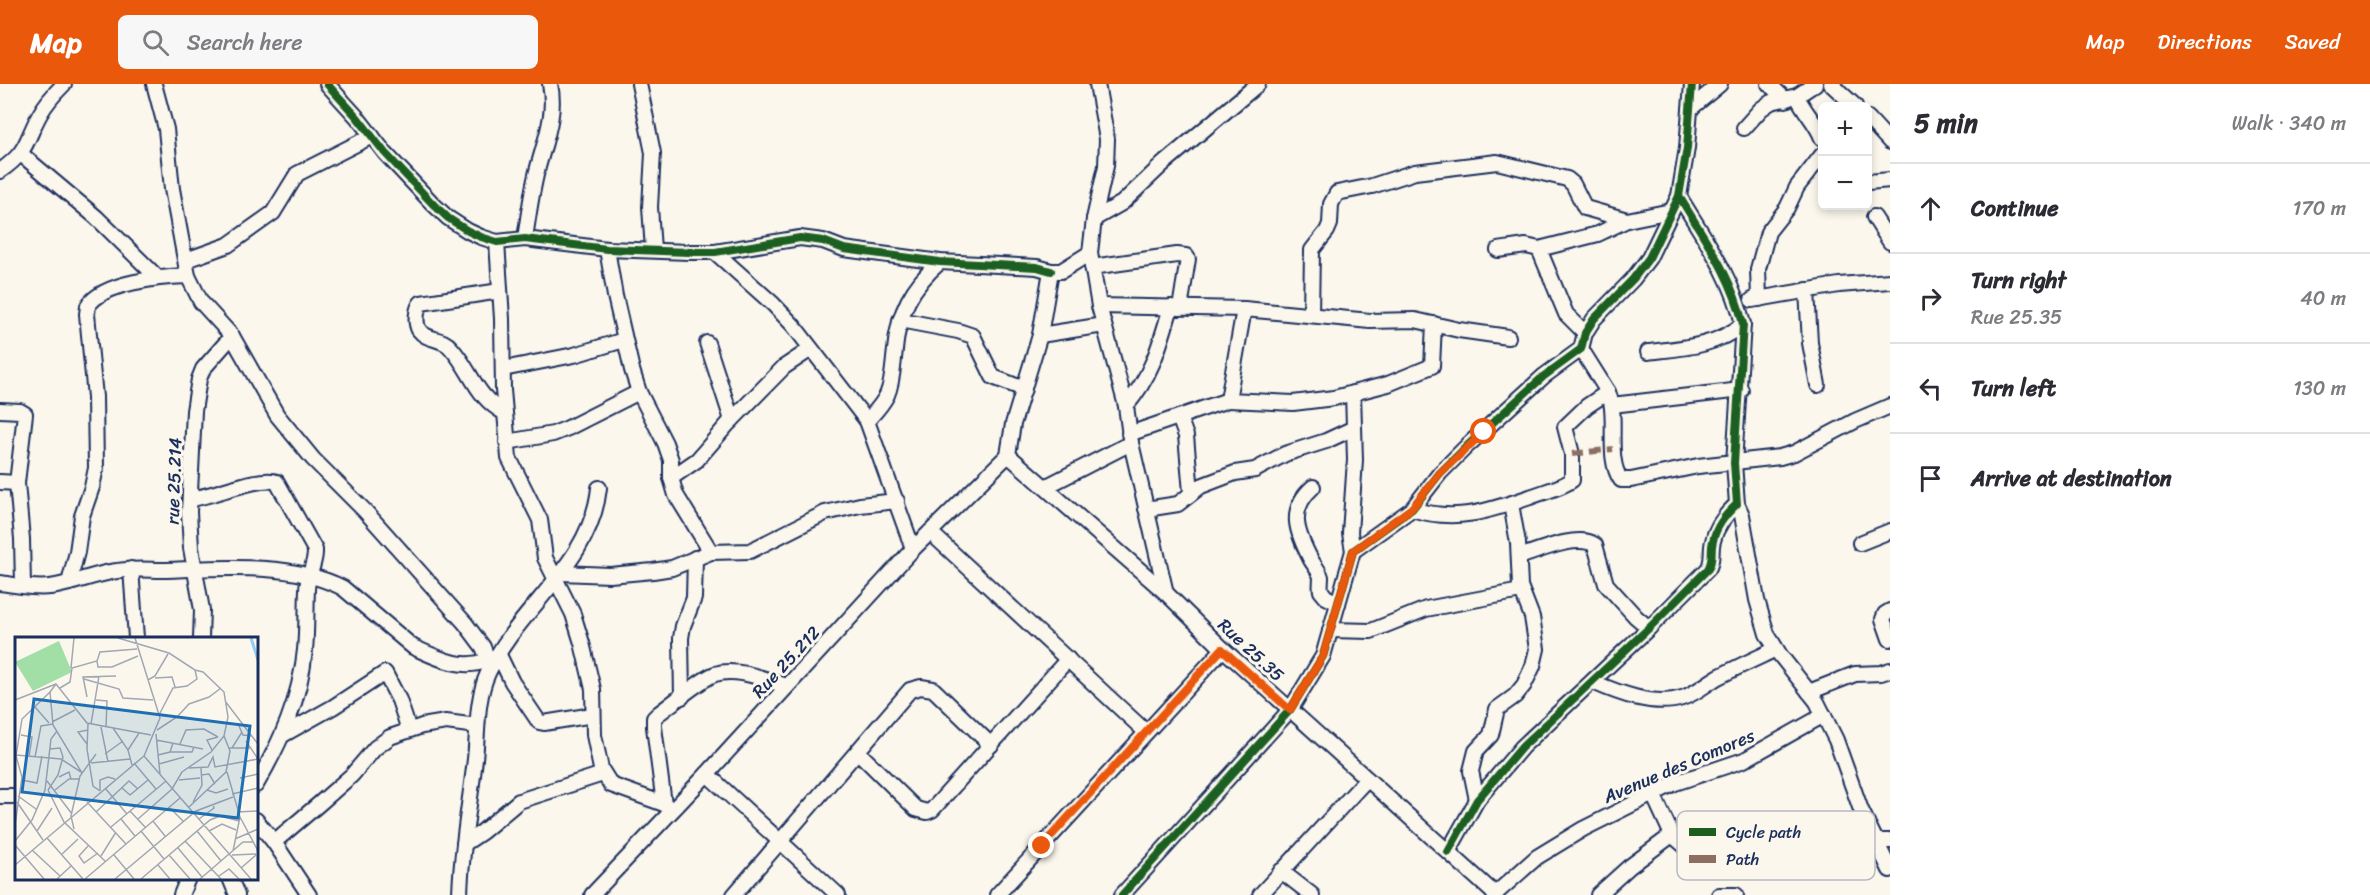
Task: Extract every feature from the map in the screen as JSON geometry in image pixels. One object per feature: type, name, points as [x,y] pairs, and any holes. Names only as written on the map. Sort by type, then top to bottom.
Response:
[{"type":"street","points":[[0,171],[21,154],[30,140],[39,116],[64,84]]},
{"type":"street","points":[[154,84],[166,129],[172,189],[188,276],[201,302],[232,336],[277,414],[313,459],[365,511],[465,623],[539,722],[593,715]]},
{"type":"street","points":[[327,84],[385,153],[448,218],[468,231],[497,242],[525,239],[607,249],[715,252],[800,238],[823,241],[844,249],[940,262],[1037,267],[1052,272],[1061,271],[1090,253]]},
{"type":"street","points":[[525,239],[536,175],[550,127],[552,95],[550,84]]},
{"type":"street","points":[[639,84],[653,153],[650,207],[653,250]]},
{"type":"street","points":[[1094,219],[1122,203],[1163,164],[1258,84]]},
{"type":"street","points":[[1353,551],[1412,508],[1440,473],[1468,446],[1544,376],[1581,349],[1585,333],[1603,307],[1633,279],[1648,258],[1679,196],[1687,148],[1692,84]]},
{"type":"street","points":[[1690,109],[1720,84]]},
{"type":"street","points":[[1769,84],[1792,98],[1818,128]]},
{"type":"street","points":[[1744,128],[1761,109],[1772,102],[1792,98],[1815,84]]},
{"type":"street","points":[[1831,84],[1851,102]]},
{"type":"street","points":[[1098,85],[1107,139],[1106,166],[1094,219],[1090,253],[1099,306],[1126,406],[1130,439],[1166,593]]},
{"type":"street","points":[[1872,122],[1890,142]]},
{"type":"street","points":[[186,260],[228,245],[273,213],[297,174],[372,136]]},
{"type":"street","points":[[21,154],[96,216],[158,278]]},
{"type":"street","points":[[1759,298],[1758,269],[1768,232],[1787,208],[1797,186],[1821,156]]},
{"type":"street","points":[[1311,315],[1312,250],[1327,231],[1336,193],[1346,189],[1372,186],[1415,172],[1497,162],[1567,179],[1573,184],[1585,208],[1627,220]]},
{"type":"street","points":[[1872,182],[1890,180]]},
{"type":"street","points":[[1679,196],[1717,256],[1738,302],[1743,324],[1741,390],[1734,463],[1737,504],[1743,515],[1757,600],[1767,634],[1824,715],[1836,740],[1861,811]]},
{"type":"street","points":[[1498,250],[1526,246],[1539,249],[1598,234],[1627,220],[1671,211]]},
{"type":"street","points":[[1874,217],[1890,242]]},
{"type":"street","points":[[497,242],[504,413],[511,465],[540,520],[545,558],[559,576],[573,614],[590,673],[597,753],[603,774],[611,785],[668,807],[654,718],[704,679],[723,672],[736,673],[787,686]]},
{"type":"street","points":[[607,249],[624,340],[639,392],[665,442],[676,495],[711,552]]},
{"type":"street","points":[[1539,249],[1566,314],[1585,333]]},
{"type":"street","points":[[715,252],[773,304],[867,421],[913,549]]},
{"type":"street","points":[[1092,267],[1177,255],[1186,256],[1188,259],[1175,307],[1152,365],[1144,383],[1126,406]]},
{"type":"street","points":[[867,421],[886,396],[893,370],[896,337],[906,301],[917,284],[940,262]]},
{"type":"street","points":[[1008,455],[1013,424],[1041,335],[1052,272]]},
{"type":"street","points":[[69,583],[77,552],[82,516],[96,468],[95,397],[88,306],[110,288],[158,278],[188,276]]},
{"type":"street","points":[[1738,302],[1839,285],[1890,281]]},
{"type":"street","points":[[1807,290],[1810,343],[1818,385]]},
{"type":"street","points":[[500,291],[422,303],[418,306],[417,323],[424,335],[439,339],[450,346],[480,394],[504,413]]},
{"type":"street","points":[[1099,306],[1244,309],[1370,321],[1414,320],[1459,330],[1508,337]]},
{"type":"street","points":[[1228,400],[1244,309]]},
{"type":"street","points":[[900,320],[974,336],[993,377],[1024,389]]},
{"type":"street","points":[[1045,487],[1130,439],[1179,417],[1228,400],[1300,402],[1353,393],[1388,384],[1430,369],[1434,324]]},
{"type":"street","points":[[1648,352],[1703,345],[1726,335],[1743,324]]},
{"type":"street","points":[[1041,335],[1104,325]]},
{"type":"street","name":"rue 25.214","points":[[201,637],[202,610],[191,548],[190,499],[194,411],[203,369],[232,336]]},
{"type":"street","points":[[503,369],[574,355],[624,340]]},
{"type":"street","points":[[707,343],[732,420]]},
{"type":"street","points":[[671,478],[697,460],[784,367],[810,349]]},
{"type":"street","points":[[1581,349],[1610,398],[1613,449],[1617,473],[1621,480],[1646,478],[1698,466],[1766,460],[1794,453],[1855,421],[1890,406]]},
{"type":"street","points":[[1412,508],[1430,515],[1471,514],[1560,487],[1572,480],[1572,454],[1565,427],[1587,406],[1610,398],[1741,390]]},
{"type":"street","points":[[507,442],[568,428],[639,392]]},
{"type":"street","points":[[1122,895],[1290,710],[1323,656],[1353,551],[1350,533],[1355,460],[1353,393]]},
{"type":"street","points":[[0,410],[20,411],[25,414],[17,483],[22,539],[22,585]]},
{"type":"street","points":[[1179,417],[1186,436],[1191,492]]},
{"type":"street","points":[[1146,509],[1178,504],[1201,486],[1235,473],[1255,470],[1285,454],[1326,441],[1354,428]]},
{"type":"street","name":"Rue 25.35","points":[[1008,455],[1166,593],[1222,649],[1495,895]]},
{"type":"street","name":"Rue 25.212","points":[[592,895],[668,807],[707,774],[913,549],[1008,455]]},
{"type":"street","points":[[190,499],[264,480],[277,482],[315,550],[315,557],[308,576],[305,651],[294,709],[258,781]]},
{"type":"street","points":[[0,482],[17,483]]},
{"type":"street","points":[[1313,487],[1299,502],[1297,509],[1299,532],[1302,543],[1321,577],[1321,591],[1326,597],[1338,603]]},
{"type":"street","points":[[460,895],[477,726],[481,700],[493,661],[559,576],[585,538],[595,511],[599,488]]},
{"type":"street","points":[[559,576],[653,571],[672,568],[711,552],[750,551],[825,513],[860,505],[897,501]]},
{"type":"street","points":[[1477,800],[1471,771],[1476,751],[1491,735],[1497,709],[1515,696],[1524,685],[1538,650],[1532,617],[1521,591],[1518,574],[1520,557],[1510,504]]},
{"type":"street","points":[[1448,852],[1477,800],[1522,747],[1649,628],[1712,563],[1712,542],[1718,527],[1727,513],[1737,504]]},
{"type":"street","points":[[1860,543],[1890,531]]},
{"type":"street","points":[[930,532],[1146,732]]},
{"type":"street","points":[[1520,557],[1573,541],[1590,542],[1595,545],[1606,584],[1649,628]]},
{"type":"street","points":[[682,697],[681,638],[683,626],[694,598],[695,558]]},
{"type":"street","points":[[0,583],[43,587],[131,569],[237,568],[308,576],[343,588],[413,647],[459,664],[493,661]]},
{"type":"street","points":[[131,569],[136,637]]},
{"type":"street","points":[[1330,630],[1371,631],[1426,609],[1521,591]]},
{"type":"street","points":[[1890,611],[1883,619],[1890,639]]},
{"type":"street","points":[[997,895],[1222,649]]},
{"type":"street","points":[[1593,682],[1639,697],[1672,700],[1691,694],[1732,670],[1776,649]]},
{"type":"street","points":[[858,752],[916,809],[927,812],[937,806],[1068,659]]},
{"type":"street","points":[[1809,692],[1855,674],[1881,673],[1890,670]]},
{"type":"street","points":[[283,735],[333,707],[385,673],[399,700],[410,730]]},
{"type":"street","points":[[734,895],[910,690],[921,687],[933,689],[991,746]]},
{"type":"street","name":"Avenue des Comores","points":[[1495,895],[1518,872],[1556,844],[1675,783],[1744,760],[1824,715]]},
{"type":"street","points":[[274,842],[352,775],[375,748],[394,735],[446,722],[477,726]]},
{"type":"street","points":[[464,843],[482,832],[519,801],[603,774]]},
{"type":"street","points":[[707,774],[838,895]]},
{"type":"street","points":[[1260,895],[1367,778]]},
{"type":"street","points":[[1653,794],[1672,835],[1677,840]]},
{"type":"street","points":[[258,822],[274,842],[309,895]]},
{"type":"street","points":[[1598,895],[1629,867],[1672,835]]},
{"type":"street","points":[[1875,841],[1890,842]]},
{"type":"street","points":[[1875,843],[1890,870]]},
{"type":"street","points":[[1281,871],[1312,895]]},
{"type":"street","points":[[181,895],[188,880]]},
{"type":"street","points":[[230,880],[237,895]]},
{"type":"street","points":[[1719,895],[1736,895]]},
{"type":"marked path","points":[[1572,454],[1613,449]]},
{"type":"cycle path","points":[[327,84],[385,153],[448,218],[468,231],[497,242],[525,239],[607,249],[715,252],[800,238],[823,241],[844,249],[940,262],[1037,267],[1051,271]]},
{"type":"cycle path","points":[[1122,895],[1290,710],[1323,656],[1353,551],[1412,509],[1440,473],[1468,445],[1544,376],[1581,349],[1585,333],[1594,319],[1633,279],[1649,258],[1679,196],[1687,148],[1692,84]]},
{"type":"cycle path","points":[[1448,852],[1477,800],[1522,747],[1649,628],[1708,569],[1716,530],[1737,504],[1734,463],[1743,324],[1725,273],[1679,196]]},
{"type":"route","points":[[1042,846],[1222,649],[1290,710],[1323,656],[1353,551],[1412,508],[1440,473],[1484,432]]}]
